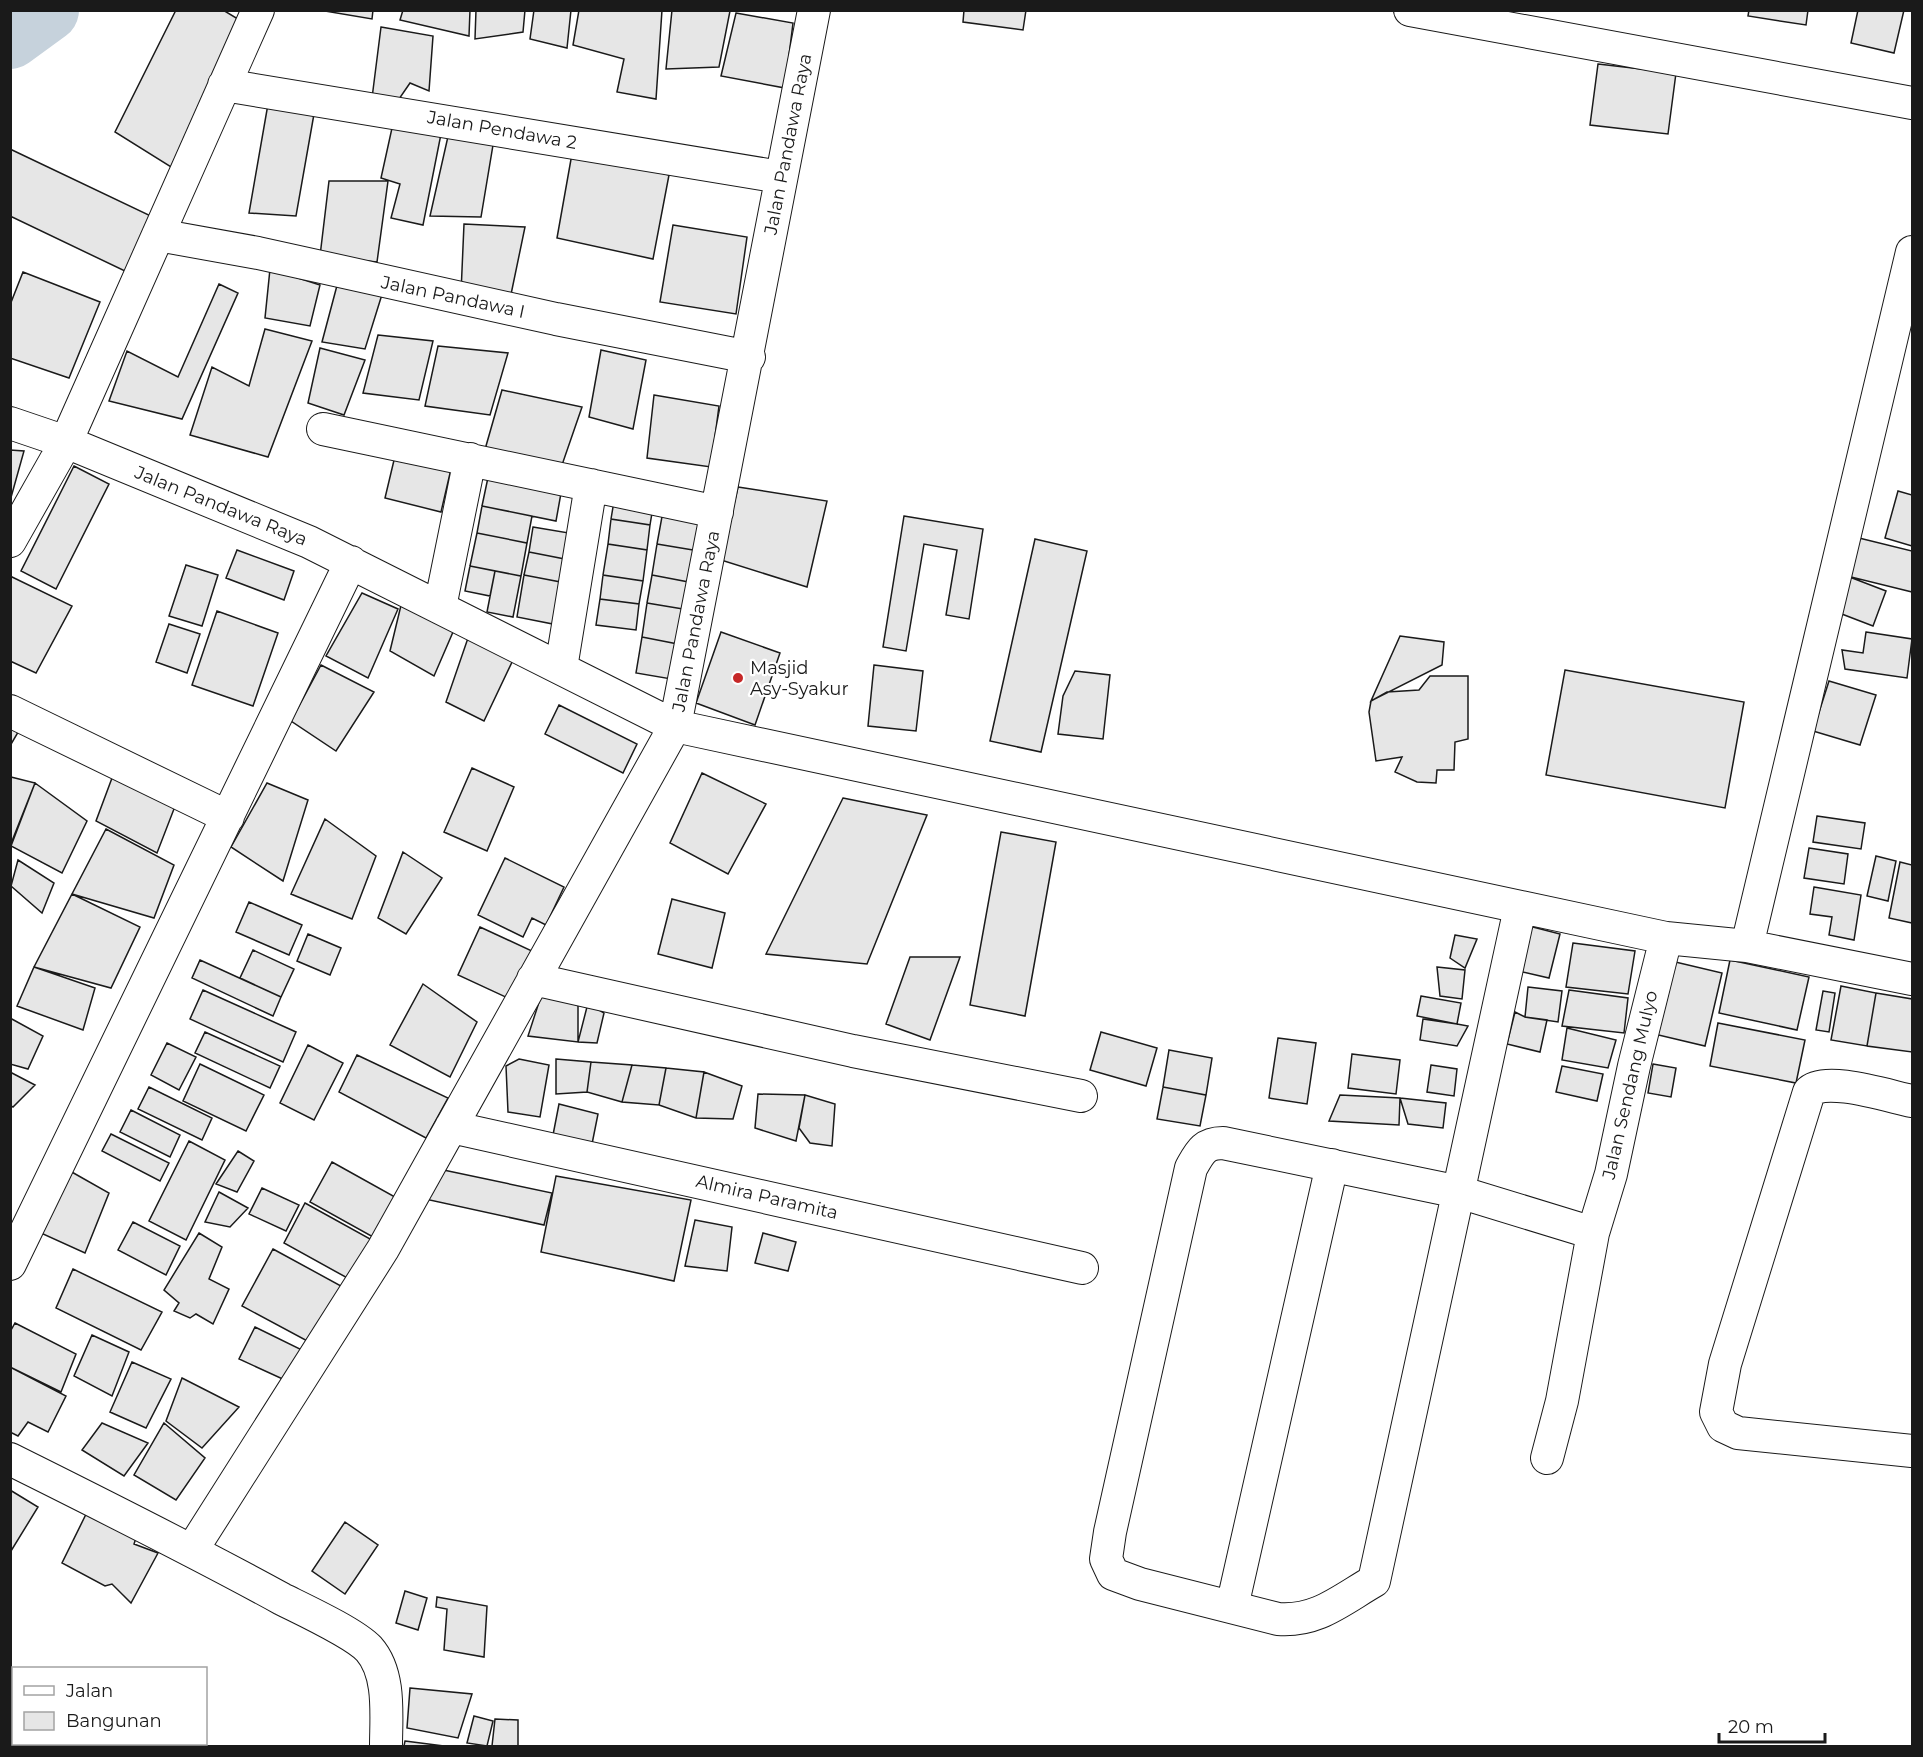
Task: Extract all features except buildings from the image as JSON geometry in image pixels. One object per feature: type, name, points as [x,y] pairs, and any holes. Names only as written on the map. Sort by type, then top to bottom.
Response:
[{"type":"street","points":[[10,541],[66,442],[258,10]]},
{"type":"street","name":"Jalan Pandawa Raya","points":[[10,423],[66,442],[309,542],[675,726],[814,10]]},
{"type":"street","points":[[1410,10],[1912,103]]},
{"type":"street","name":"Jalan Pendawa 2","points":[[224,85],[780,177]]},
{"type":"street","name":"Jalan Pandawa I","points":[[158,235],[258,253],[556,320],[748,357]]},
{"type":"street","points":[[1747,946],[1912,252]]},
{"type":"street","points":[[323,429],[717,512]]},
{"type":"street","points":[[441,607],[470,459]]},
{"type":"street","points":[[561,668],[591,485]]},
{"type":"street","points":[[10,1264],[351,562]]},
{"type":"street","points":[[10,711],[228,817]]},
{"type":"street","points":[[192,1550],[382,1249],[675,726],[1666,938],[1747,946],[1912,980]]},
{"type":"street","points":[[1520,908],[1459,1192],[1374,1581],[1319,1614],[1299,1620],[1278,1619],[1140,1584],[1113,1574],[1106,1559],[1191,1168],[1200,1151],[1210,1143],[1223,1143],[1459,1192],[1593,1233]]},
{"type":"street","name":"Jalan Sendang Mulyo","points":[[1547,1458],[1562,1401],[1593,1233],[1611,1174],[1644,1023],[1666,938]]},
{"type":"street","points":[[533,979],[853,1051],[1081,1096]]},
{"type":"street","points":[[1912,1101],[1832,1084],[1813,1087],[1809,1092],[1725,1364],[1716,1412],[1723,1426],[1738,1433],[1912,1451]]},
{"type":"street","name":"Almira Paramita","points":[[451,1127],[1082,1268]]},
{"type":"street","points":[[1232,1607],[1332,1166]]},
{"type":"street","points":[[10,1459],[192,1550],[335,1626],[369,1649],[381,1672],[386,1702],[386,1746]]},
{"type":"waterway","points":[[10,37],[47,10]]},
{"type":"place","name":"Masjid Asy-Syakur","points":[[738,678]]}]
